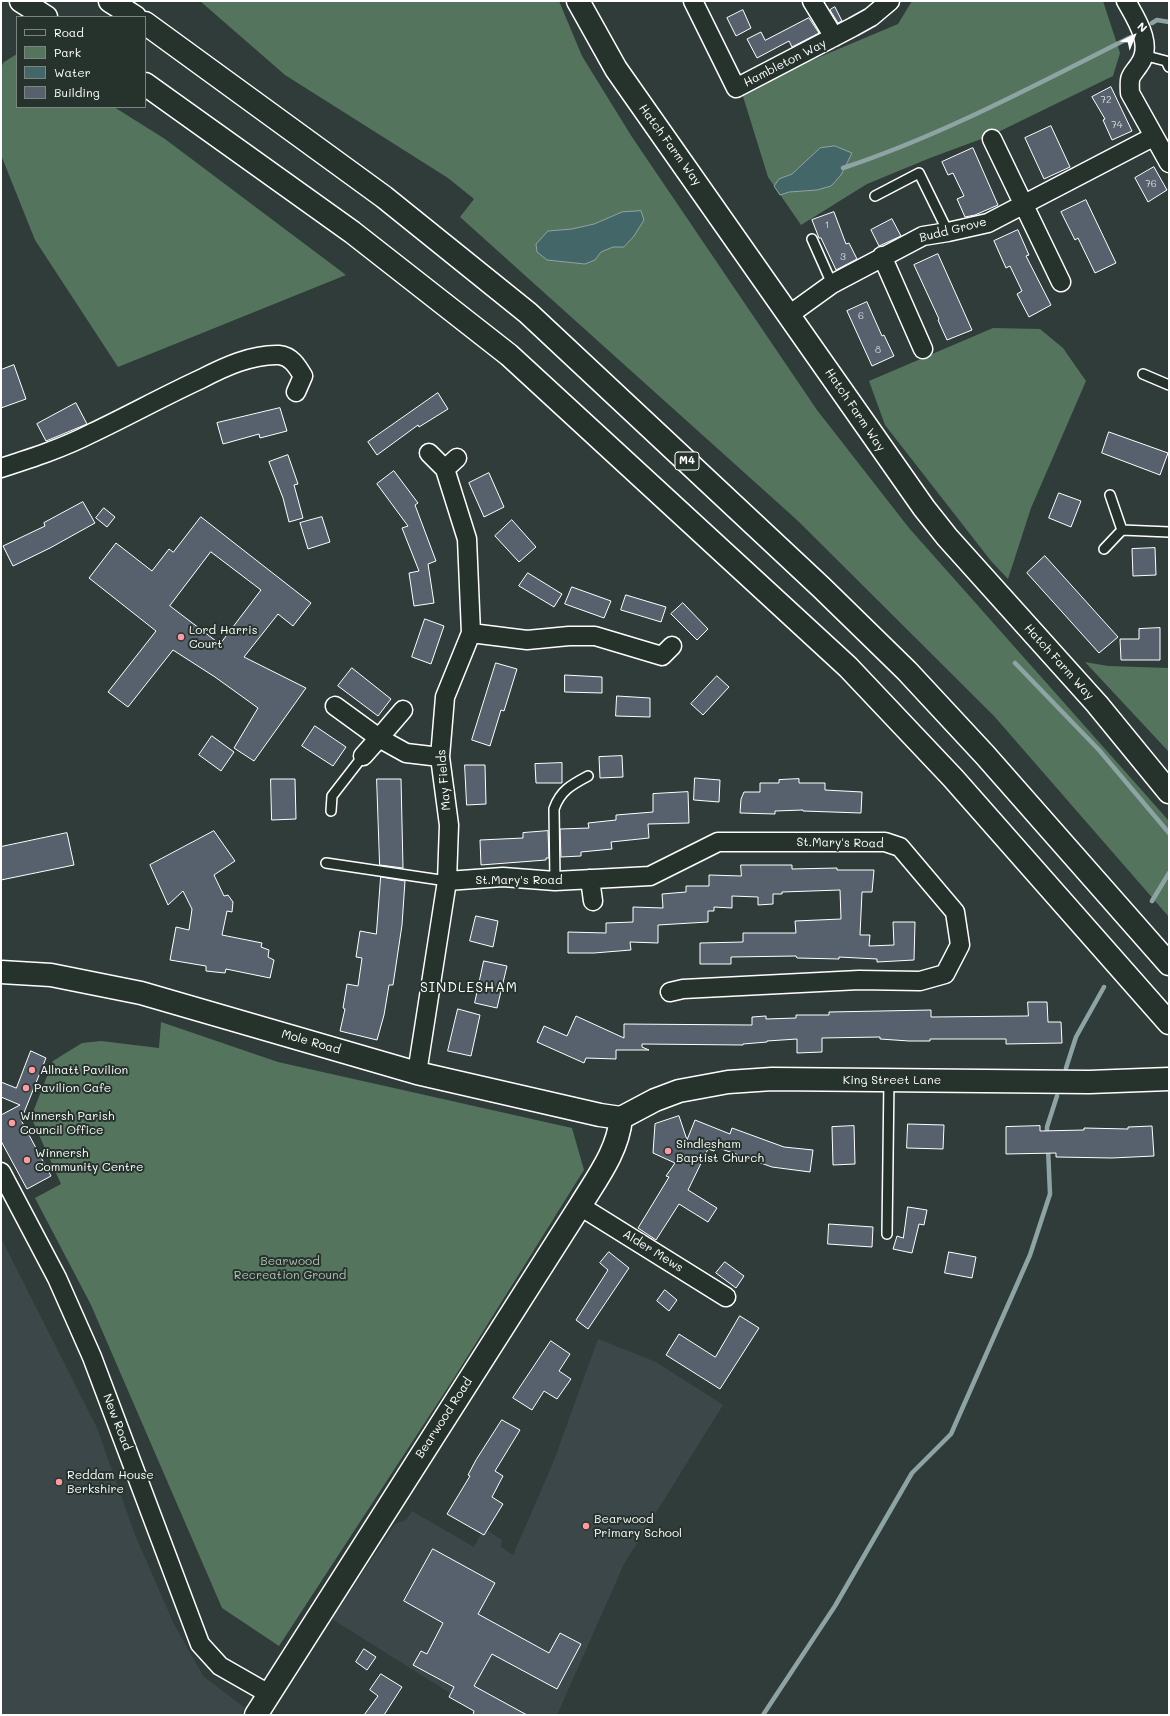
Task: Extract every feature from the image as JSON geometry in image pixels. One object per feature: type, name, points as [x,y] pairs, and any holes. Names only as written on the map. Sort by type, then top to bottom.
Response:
[{"type":"main road","points":[[21,1],[44,16]]},
{"type":"main road","points":[[110,1],[133,16]]},
{"type":"main road","name":"Hatch Farm Way","points":[[578,1],[616,69],[894,467],[947,537],[1097,704],[1169,792]]},
{"type":"main road","name":"M4","points":[[146,24],[384,197],[528,314],[822,588],[907,671],[985,756],[1169,964]]},
{"type":"main road","points":[[146,85],[352,232],[515,360],[848,667],[953,778],[1169,1023]]},
{"type":"main road","name":"Mole Road","points":[[1,972],[51,975],[141,993],[418,1072],[600,1115],[622,1118]]},
{"type":"main road","name":"King Street Lane","points":[[622,1118],[654,1100],[679,1091],[728,1082],[890,1079],[1089,1082],[1169,1079]]},
{"type":"main road","name":"Bearwood Road","points":[[256,1715],[580,1206],[613,1150],[619,1135],[622,1118]]},
{"type":"street","name":"Hambleton Way","points":[[693,1],[736,88],[871,17],[890,1]]},
{"type":"street","name":"Hambleton Way","points":[[812,1],[834,37]]},
{"type":"street","points":[[1126,1],[1138,22],[1145,42],[1140,64],[1132,72],[1129,82],[1130,93],[1153,137],[1169,163]]},
{"type":"street","name":"Budd Grove","points":[[789,315],[832,284],[882,256],[923,236],[988,223],[1153,137]]},
{"type":"street","points":[[992,138],[1061,282]]},
{"type":"street","points":[[882,256],[923,349]]},
{"type":"street","points":[[1,468],[34,458],[91,434],[167,394],[226,367],[259,356],[280,355],[295,362],[303,376],[296,392]]},
{"type":"street","name":"May Fields","points":[[418,1072],[447,881],[449,825],[440,757],[445,697],[472,632],[467,539],[451,463],[429,453]]},
{"type":"street","points":[[472,632],[527,640],[569,636],[595,636],[669,657]]},
{"type":"street","points":[[335,706],[380,738],[406,753],[440,757]]},
{"type":"street","points":[[362,756],[380,738],[403,710]]},
{"type":"street","name":"St.Mary's Road","points":[[447,881],[503,877],[555,881],[650,876],[718,842],[885,842],[900,847],[955,912],[960,945],[944,974],[920,981],[859,980],[678,985]]},
{"type":"street","points":[[590,878],[593,901]]},
{"type":"street","name":"New Road","points":[[1,1172],[57,1278],[92,1357],[200,1644],[220,1666],[269,1694]]},
{"type":"street","name":"Alder Mews","points":[[580,1206],[726,1297]]},
{"type":"lane","points":[[1143,55],[1166,61],[1169,67]]},
{"type":"lane","points":[[875,196],[919,173],[948,232]]},
{"type":"lane","points":[[812,239],[832,284]]},
{"type":"lane","points":[[1143,374],[1169,385]]},
{"type":"lane","points":[[1110,495],[1122,530]]},
{"type":"lane","points":[[1104,549],[1122,530],[1169,532]]},
{"type":"lane","points":[[331,811],[332,796],[362,756]]},
{"type":"lane","points":[[555,881],[554,810],[557,799],[566,788],[588,776]]},
{"type":"lane","points":[[326,863],[447,881]]},
{"type":"lane","points":[[887,1234],[890,1079]]},
{"type":"shaded area","name":"Reddam House Berkshire","points":[[1,1238],[97,1428],[135,1535],[174,1624],[203,1676],[245,1708],[241,1715],[1,1715]]},
{"type":"shaded area","name":"Bearwood Primary School","points":[[598,1339],[656,1362],[723,1405],[624,1564],[557,1715],[485,1715],[332,1619],[395,1524],[406,1520],[412,1511],[474,1547],[484,1528],[502,1540],[501,1547],[513,1555],[553,1463]]},
{"type":"green space","points":[[200,1],[559,1],[582,56],[632,137],[817,410],[909,528],[1169,821],[1169,917],[994,716],[797,520],[460,217],[474,199],[448,178],[285,75]]},
{"type":"green space","points":[[912,1],[1103,1],[1120,53],[1113,76],[992,135],[930,158],[867,184],[801,225],[768,177],[741,90],[898,24]]},
{"type":"green space","points":[[16,55],[16,108],[116,108],[165,139],[346,275],[118,367],[35,240],[1,155],[1,67],[4,62]]},
{"type":"green space","points":[[993,328],[1040,329],[1063,348],[1086,381],[1031,508],[1008,579],[991,561],[885,425],[869,381]]},
{"type":"green space","points":[[1085,662],[1108,666],[1169,668],[1169,752]]},
{"type":"green space","name":"Bearwood Recreation Ground","points":[[161,1022],[278,1062],[572,1128],[584,1170],[454,1378],[279,1646],[222,1608],[91,1305],[35,1198],[61,1184],[31,1117],[53,1061],[82,1043],[101,1041],[159,1048]]},
{"type":"water","points":[[835,146],[852,153],[841,175],[831,186],[817,190],[789,192],[780,195],[774,186],[779,179],[792,174],[820,148]]},
{"type":"water","points":[[641,211],[644,220],[634,236],[624,247],[613,247],[601,252],[595,260],[585,264],[547,260],[537,252],[536,244],[548,231],[572,229],[594,224],[622,212]]},
{"type":"building","points":[[835,7],[842,21],[838,23],[830,10]]},
{"type":"building","points":[[743,10],[751,28],[736,36],[727,18]]},
{"type":"building","points":[[809,18],[819,33],[792,47],[789,41],[757,58],[747,39],[761,32],[765,40]]},
{"type":"building","points":[[1111,87],[1132,131],[1112,140],[1103,120],[1105,119],[1092,97]]},
{"type":"building","points":[[1051,126],[1070,167],[1044,179],[1025,138]]},
{"type":"building","points":[[973,148],[998,205],[975,215],[965,217],[957,199],[964,196],[953,173],[948,175],[942,162]]},
{"type":"building","points":[[1154,167],[1167,190],[1148,202],[1135,178]]},
{"type":"building","points":[[1086,200],[1116,263],[1095,273],[1078,238],[1075,240],[1061,212]]},
{"type":"building","points":[[834,212],[846,244],[849,243],[857,259],[836,270],[821,238],[819,238],[812,220]]},
{"type":"building","points":[[892,219],[901,236],[879,246],[871,230]]},
{"type":"building","points":[[1018,230],[1029,255],[1026,256],[1051,305],[1029,317],[1017,294],[1022,291],[1010,266],[1006,268],[994,241]]},
{"type":"building","points":[[938,254],[972,330],[947,340],[914,265]]},
{"type":"building","points":[[867,302],[882,336],[884,335],[894,356],[872,366],[847,311]]},
{"type":"building","points":[[14,365],[26,399],[1,408],[1,370]]},
{"type":"building","points":[[438,393],[448,409],[419,427],[418,425],[377,455],[368,442]]},
{"type":"building","points":[[76,403],[87,424],[46,441],[37,424]]},
{"type":"building","points":[[280,408],[287,431],[260,438],[259,434],[223,444],[217,423]]},
{"type":"building","points":[[1109,432],[1168,453],[1160,475],[1102,453]]},
{"type":"building","points":[[288,455],[298,484],[294,485],[303,518],[289,522],[283,498],[269,462]]},
{"type":"building","points":[[394,471],[418,503],[415,505],[436,561],[428,564],[434,603],[414,606],[409,573],[419,571],[402,528],[408,526],[377,484]]},
{"type":"building","points":[[489,473],[504,507],[484,517],[469,483]]},
{"type":"building","points":[[1059,493],[1081,501],[1071,527],[1049,518]]},
{"type":"building","points":[[83,502],[95,523],[50,548],[13,566],[3,546],[45,526],[44,523]]},
{"type":"building","points":[[104,508],[115,517],[107,527],[96,518]]},
{"type":"building","name":"Lord Harris Court","points":[[201,517],[311,603],[293,626],[278,614],[244,657],[306,688],[254,761],[234,748],[258,708],[215,677],[173,650],[128,707],[108,692],[156,631],[89,578],[116,543],[152,571],[169,549],[173,552]],"holes":[[[211,552],[261,590],[220,644],[170,606]]]},
{"type":"building","points":[[322,517],[330,542],[308,549],[300,523]]},
{"type":"building","points":[[512,520],[536,547],[519,562],[495,536]]},
{"type":"building","points":[[1155,548],[1156,575],[1133,576],[1132,549]]},
{"type":"building","points":[[1045,556],[1118,637],[1099,653],[1027,573]]},
{"type":"building","points":[[528,573],[562,594],[554,607],[519,586]]},
{"type":"building","points":[[572,587],[611,601],[604,618],[565,604]]},
{"type":"building","points":[[626,595],[666,607],[661,622],[621,610]]},
{"type":"building","points":[[683,603],[708,629],[697,640],[671,614]]},
{"type":"building","points":[[425,619],[444,626],[431,664],[412,657]]},
{"type":"building","points":[[1160,628],[1160,660],[1121,660],[1120,639],[1139,639],[1139,629]]},
{"type":"building","points":[[496,663],[517,669],[504,711],[501,710],[490,746],[472,740]]},
{"type":"building","points":[[352,668],[391,699],[378,716],[338,686]]},
{"type":"building","points":[[565,675],[602,677],[602,693],[565,692]]},
{"type":"building","points":[[717,676],[729,687],[703,715],[691,704]]},
{"type":"building","points":[[617,696],[650,698],[650,717],[616,716]]},
{"type":"building","points":[[315,726],[346,747],[333,766],[302,746]]},
{"type":"building","points":[[212,736],[234,752],[221,771],[199,755]]},
{"type":"building","points":[[622,756],[623,777],[600,778],[599,757]]},
{"type":"building","points":[[562,763],[562,783],[536,783],[535,764]]},
{"type":"building","points":[[465,765],[485,765],[486,804],[467,805]]},
{"type":"building","points":[[695,778],[720,780],[719,802],[694,800]]},
{"type":"building","points":[[271,779],[295,779],[296,819],[272,820]]},
{"type":"building","points":[[377,779],[401,779],[403,868],[380,865]]},
{"type":"building","points":[[799,779],[799,783],[825,783],[825,790],[862,792],[861,813],[803,810],[775,811],[775,814],[740,813],[741,799],[744,792],[760,792],[760,783],[779,783],[779,780]]},
{"type":"building","points":[[688,792],[689,823],[648,824],[649,838],[611,842],[612,849],[581,852],[581,856],[561,857],[560,829],[589,828],[588,823],[616,820],[616,815],[653,812],[653,794]]},
{"type":"building","points":[[214,831],[235,861],[214,875],[224,896],[228,895],[233,902],[232,912],[227,911],[222,935],[262,943],[261,947],[269,950],[268,957],[274,960],[270,978],[226,969],[225,973],[206,971],[206,966],[170,960],[176,927],[189,930],[192,909],[183,891],[168,905],[150,865]]},
{"type":"building","points":[[548,831],[549,858],[546,858],[546,860],[481,865],[480,840],[523,838],[523,833]]},
{"type":"building","points":[[67,833],[74,865],[1,880],[1,847]]},
{"type":"building","points":[[741,865],[792,865],[792,869],[837,868],[837,870],[874,870],[872,892],[862,892],[860,935],[870,935],[869,946],[894,945],[893,922],[915,922],[914,960],[877,962],[877,959],[839,957],[839,959],[797,958],[796,956],[731,957],[731,964],[700,964],[700,943],[743,942],[743,933],[796,933],[795,921],[841,919],[840,890],[782,892],[782,894],[773,894],[773,904],[758,905],[758,897],[732,896],[732,908],[714,907],[714,911],[708,911],[708,922],[658,925],[658,943],[630,942],[631,950],[594,953],[568,953],[568,932],[606,933],[606,923],[633,922],[633,907],[663,908],[662,894],[686,892],[686,886],[709,886],[709,875],[741,876]]},
{"type":"building","points":[[381,877],[405,881],[402,925],[393,985],[389,985],[384,1015],[377,1040],[340,1031],[345,1009],[343,1008],[347,984],[358,986],[362,958],[356,957],[360,931],[376,934]]},
{"type":"building","points":[[476,916],[498,921],[493,947],[470,941]]},
{"type":"building","points":[[484,961],[507,966],[497,1008],[475,1003]]},
{"type":"building","points":[[1028,1002],[1047,1002],[1048,1022],[1061,1022],[1062,1043],[1006,1044],[1006,1039],[930,1039],[930,1041],[909,1041],[880,1039],[880,1037],[822,1038],[822,1052],[797,1053],[797,1039],[767,1041],[743,1045],[642,1044],[642,1047],[649,1050],[616,1050],[616,1059],[586,1058],[584,1063],[537,1042],[544,1026],[567,1036],[576,1016],[624,1038],[624,1024],[752,1025],[752,1017],[766,1016],[766,1019],[796,1018],[796,1015],[829,1015],[829,1012],[931,1010],[931,1017],[1028,1016]]},
{"type":"building","points":[[458,1009],[480,1015],[471,1056],[448,1051]]},
{"type":"building","points":[[31,1051],[46,1058],[21,1120],[51,1176],[27,1189],[1,1141],[1,1115],[20,1105],[1,1097],[1,1082],[16,1088]]},
{"type":"building","points":[[679,1116],[687,1140],[695,1120],[730,1134],[732,1128],[784,1147],[813,1150],[810,1172],[772,1167],[716,1147],[714,1151],[708,1149],[688,1190],[717,1208],[708,1222],[679,1204],[656,1240],[638,1228],[669,1177],[666,1176],[675,1163],[653,1153],[655,1124]]},
{"type":"building","points":[[908,1124],[944,1125],[943,1149],[907,1148]]},
{"type":"building","points":[[854,1126],[855,1164],[833,1165],[832,1127]]},
{"type":"building","points":[[1040,1126],[1040,1131],[1084,1130],[1084,1128],[1128,1129],[1128,1127],[1152,1126],[1154,1156],[1112,1158],[1056,1157],[1056,1153],[1006,1154],[1006,1127]]},
{"type":"building","points":[[908,1207],[927,1210],[924,1225],[919,1224],[912,1253],[893,1249],[897,1236],[903,1238]]},
{"type":"building","points":[[829,1224],[873,1227],[872,1247],[828,1244]]},
{"type":"building","points":[[609,1252],[629,1268],[588,1329],[576,1320],[608,1270],[600,1263]]},
{"type":"building","points":[[949,1252],[976,1257],[972,1278],[945,1273]]},
{"type":"building","points":[[725,1262],[744,1276],[736,1288],[716,1273]]},
{"type":"building","points":[[665,1290],[677,1300],[669,1311],[657,1301]]},
{"type":"building","points":[[740,1316],[759,1328],[720,1389],[666,1355],[679,1334],[715,1357]]},
{"type":"building","points":[[551,1341],[570,1354],[559,1371],[571,1379],[557,1399],[544,1391],[532,1410],[513,1398]]},
{"type":"building","points":[[502,1420],[520,1430],[495,1471],[503,1476],[492,1497],[503,1504],[484,1535],[447,1514],[470,1476],[468,1475],[476,1460]]},
{"type":"building","points":[[433,1549],[495,1583],[478,1614],[549,1653],[560,1633],[581,1644],[557,1689],[492,1654],[474,1686],[527,1715],[473,1715],[474,1711],[449,1697],[454,1687],[413,1665],[421,1651],[427,1654],[443,1623],[404,1601]]},
{"type":"building","points":[[364,1649],[376,1657],[367,1670],[356,1662]]},
{"type":"building","points":[[381,1674],[402,1687],[384,1715],[364,1715],[378,1696],[370,1690]]},
{"type":"waterway","points":[[1152,23],[1157,20],[1169,22]]},
{"type":"waterway","points":[[843,168],[917,140],[989,108],[1131,37]]},
{"type":"waterway","points":[[1015,663],[1099,750],[1169,833]]},
{"type":"waterway","points":[[1152,901],[1169,873]]},
{"type":"waterway","points":[[1066,1068],[1076,1037],[1104,987]]},
{"type":"waterway","points":[[1047,1136],[1047,1127],[1057,1096]]},
{"type":"waterway","points":[[763,1715],[835,1606],[912,1473],[951,1434],[1030,1255],[1050,1194],[1048,1148]]},
{"type":"place","name":"Lord Harris Court","points":[[181,637]]},
{"type":"place","name":"Allnatt Pavilion","points":[[32,1070]]},
{"type":"place","name":"Pavilion Cafe","points":[[26,1088]]},
{"type":"place","name":"Winnersh Parish Council Office","points":[[12,1123]]},
{"type":"place","name":"Sindlesham Baptist Church","points":[[668,1151]]},
{"type":"place","name":"Winnersh Community Centre","points":[[27,1160]]},
{"type":"place","name":"Reddam House Berkshire","points":[[59,1482]]},
{"type":"place","name":"Bearwood Primary School","points":[[586,1526]]},
{"type":"district","name":"SINDLESHAM","points":[[469,988]]}]
